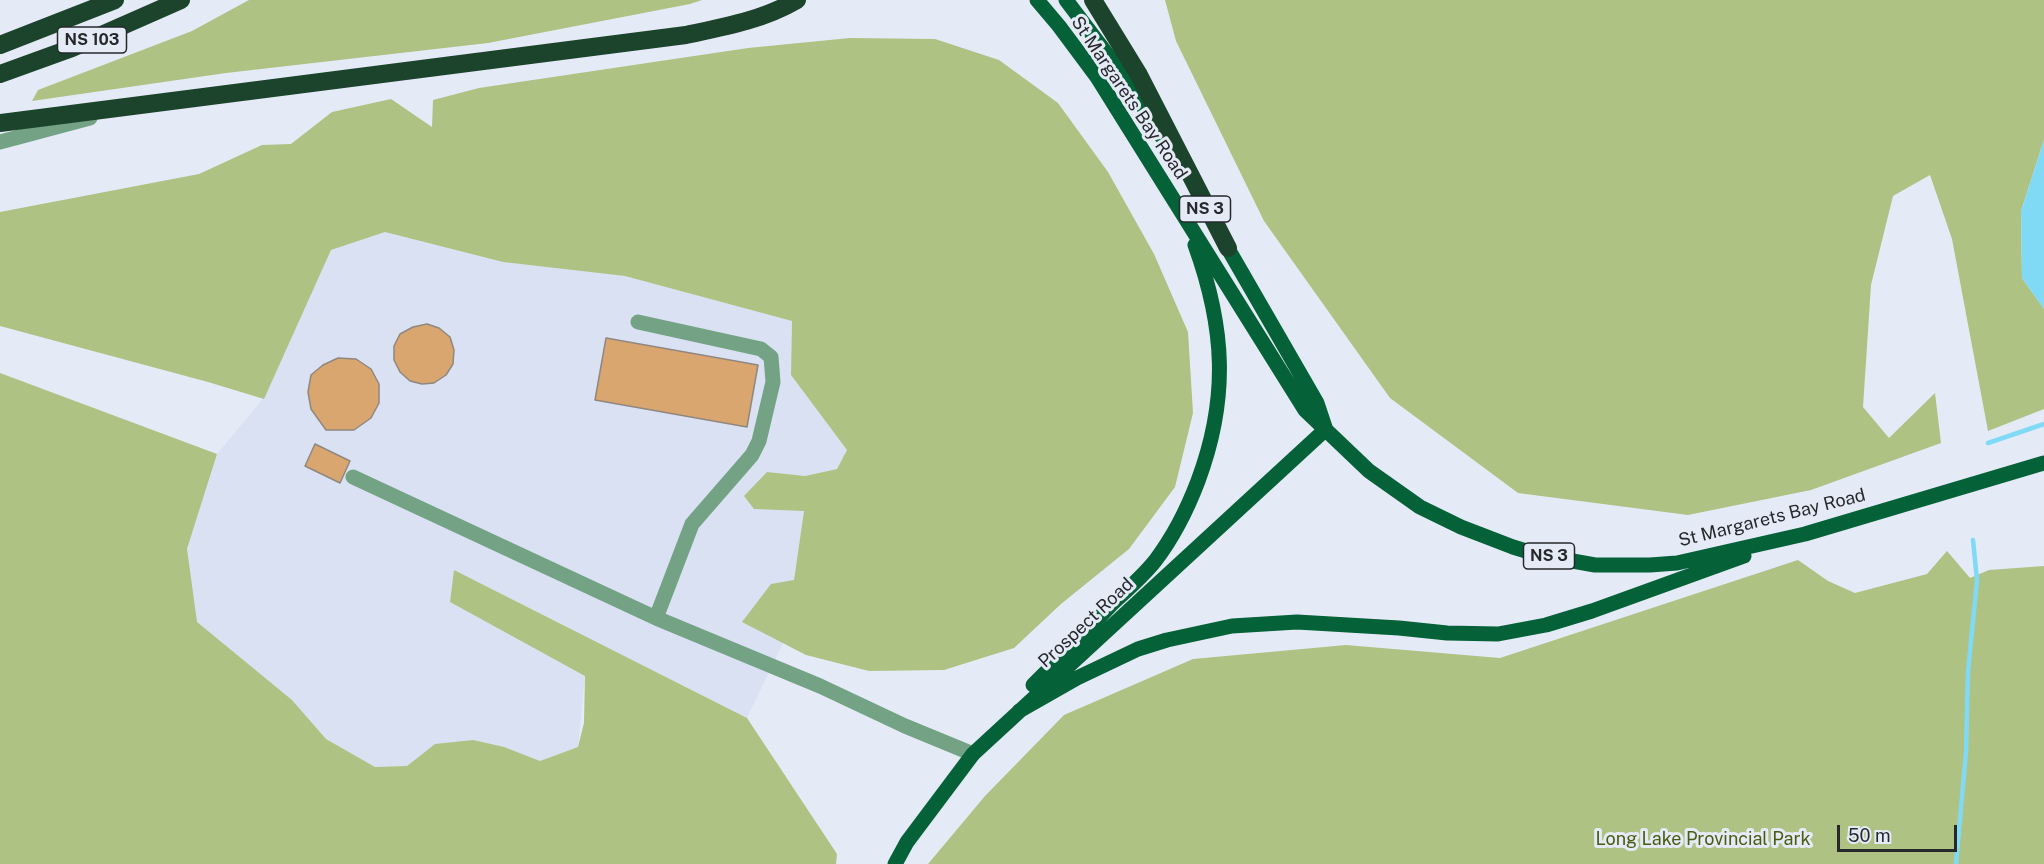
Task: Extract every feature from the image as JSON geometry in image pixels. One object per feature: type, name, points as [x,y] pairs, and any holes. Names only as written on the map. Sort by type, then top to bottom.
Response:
[{"type":"highway","name":"NS 103","points":[[0,45],[115,0]]},
{"type":"highway","name":"NS 103","points":[[0,74],[90,40],[181,0]]},
{"type":"highway","points":[[0,123],[686,35],[739,24],[785,7],[797,0]]},
{"type":"highway","points":[[1093,0],[1140,75],[1228,248]]},
{"type":"main road","name":"St Margarets Bay Road","points":[[1037,0],[1097,77],[1305,410],[1369,471],[1420,507],[1461,527],[1539,555],[1594,565],[1677,563],[1805,534],[2044,463]]},
{"type":"main road","name":"St Margarets Bay Road","points":[[1066,0],[1126,80],[1158,129],[1317,403],[1326,429]]},
{"type":"main road","points":[[1019,711],[1027,692],[1153,563],[1166,546],[1188,507],[1210,447],[1215,428],[1220,385],[1216,322],[1200,259],[1174,201]]},
{"type":"main road","name":"Prospect Road","points":[[895,864],[907,842],[973,754],[1326,429]]},
{"type":"main road","points":[[1019,711],[1097,668],[1138,649],[1167,640],[1232,626],[1297,622],[1447,633],[1497,634],[1546,625],[1592,611],[1805,534]]},
{"type":"lane","points":[[0,142],[127,108]]},
{"type":"lane","points":[[638,322],[761,349],[771,357],[773,382],[759,441],[752,455],[692,524],[656,618]]},
{"type":"lane","points":[[353,477],[656,618],[820,686],[905,726],[973,754]]},
{"type":"shaded area","points":[[385,232],[503,262],[625,276],[792,321],[791,375],[847,450],[837,469],[805,476],[767,472],[754,509],[804,510],[794,580],[743,622],[783,643],[747,718],[454,570],[450,602],[585,675],[578,747],[540,761],[435,744],[407,766],[375,767],[326,739],[292,700],[194,621],[187,549],[217,454],[265,396],[331,250]]},
{"type":"green space","points":[[249,0],[702,0],[488,43],[226,73],[32,101],[38,90],[192,31]]},
{"type":"green space","points":[[1165,0],[2044,0],[2044,140],[2021,211],[2022,278],[2044,309],[2044,409],[1988,431],[1952,239],[1930,175],[1893,196],[1871,285],[1863,407],[1889,438],[1935,393],[1941,443],[1811,490],[1688,515],[1518,493],[1390,398],[1264,221],[1176,41]]},
{"type":"green space","points":[[850,38],[935,39],[999,60],[1058,103],[1108,172],[1154,254],[1188,332],[1193,413],[1175,487],[1129,549],[1061,604],[1014,648],[944,670],[869,671],[806,655],[742,622],[771,584],[794,580],[804,511],[754,509],[744,496],[767,472],[805,476],[837,469],[847,450],[791,375],[792,321],[625,276],[503,262],[385,232],[331,250],[264,399],[0,326],[0,212],[199,174],[262,145],[291,144],[332,112],[391,99],[432,127],[433,100],[479,88],[748,48]]},
{"type":"green space","points":[[0,373],[217,454],[187,549],[197,622],[292,700],[326,739],[375,767],[407,766],[435,744],[473,740],[504,747],[540,761],[578,747],[584,723],[585,676],[450,602],[454,570],[747,718],[837,854],[836,864],[0,864]]},
{"type":"green space","name":"Long Lake Provincial Park","points":[[1947,551],[1970,578],[1989,570],[2044,566],[2044,864],[928,864],[985,796],[1064,715],[1193,659],[1346,645],[1500,658],[1798,560],[1828,581],[1855,593],[1927,574]]},
{"type":"water","points":[[2044,140],[2044,309],[2022,278],[2021,211]]},
{"type":"building","points":[[427,324],[439,328],[450,337],[454,350],[453,364],[446,375],[434,383],[422,384],[410,381],[400,372],[394,360],[394,346],[400,334],[413,327]]},
{"type":"building","points":[[606,338],[758,365],[747,427],[595,400]]},
{"type":"building","points":[[338,358],[356,359],[371,369],[379,384],[379,403],[371,418],[354,430],[326,430],[311,409],[308,392],[311,375],[323,365]]},
{"type":"building","points":[[315,444],[350,461],[340,483],[305,466]]},
{"type":"waterway","points":[[1988,443],[2044,424]]},
{"type":"waterway","points":[[1956,864],[1966,752],[1968,672],[1977,580],[1973,540]]}]
